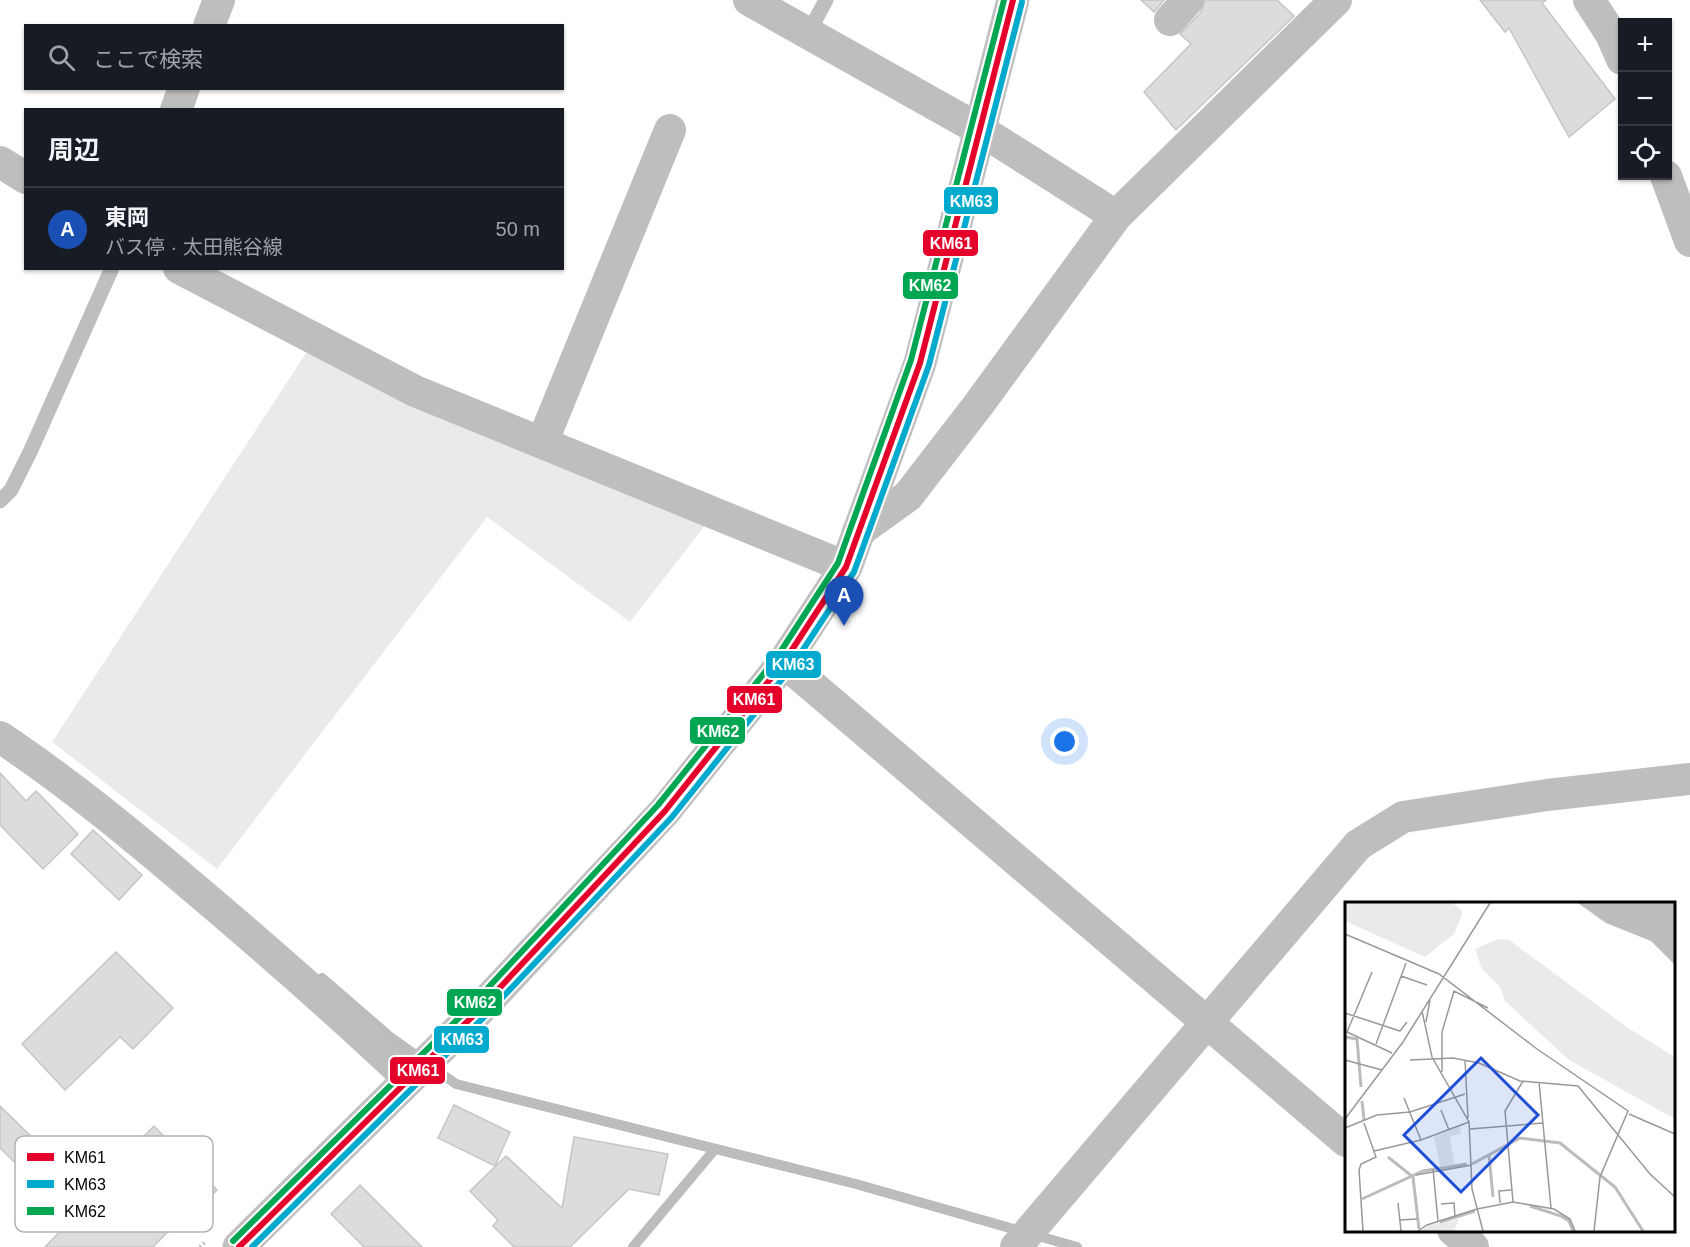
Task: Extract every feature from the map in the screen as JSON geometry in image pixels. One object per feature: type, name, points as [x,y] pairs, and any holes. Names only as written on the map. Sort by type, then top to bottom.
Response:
[{"type":"main road","points":[[239,1247],[478,1010],[665,811],[727,737],[784,662],[846,567],[920,363],[982,131],[1013,0]]},
{"type":"street","points":[[210,24],[219,0]]},
{"type":"street","points":[[749,0],[982,131],[1116,216]]},
{"type":"street","points":[[1589,0],[1618,49]]},
{"type":"street","points":[[858,532],[908,496],[979,404],[1116,216],[1317,6]]},
{"type":"street","points":[[177,108],[183,90]]},
{"type":"street","points":[[542,443],[670,130]]},
{"type":"street","points":[[0,162],[24,177]]},
{"type":"street","points":[[1667,180],[1680,220],[1690,241]]},
{"type":"street","points":[[183,270],[415,391],[846,567]]},
{"type":"street","points":[[784,662],[1207,1025],[1345,1139]]},
{"type":"street","points":[[0,737],[43,765],[121,827],[315,990],[409,1079]]},
{"type":"street","points":[[1016,1247],[1358,845],[1403,817],[1547,795],[1690,779]]},
{"type":"street","points":[[1456,1232],[1473,1247]]},
{"type":"lane","points":[[809,32],[826,0]]},
{"type":"lane","points":[[0,501],[11,490],[30,452],[111,270]]},
{"type":"shaded area","points":[[308,350],[354,377],[707,523],[630,622],[487,517],[217,869],[52,742]]},
{"type":"building","points":[[1141,0],[1164,0],[1154,12]]},
{"type":"building","points":[[1205,0],[1277,0],[1294,16],[1176,130],[1144,92],[1191,44],[1180,34],[1201,12]]},
{"type":"building","points":[[1480,0],[1546,0],[1542,3],[1615,99],[1569,137],[1509,28],[1505,32]]},
{"type":"building","points":[[0,773],[26,801],[36,791],[78,834],[43,869],[0,825]]},
{"type":"building","points":[[93,830],[142,875],[119,900],[71,854]]},
{"type":"building","points":[[116,952],[173,1008],[133,1049],[120,1037],[65,1090],[22,1044]]},
{"type":"building","points":[[454,1105],[510,1132],[495,1166],[438,1138]]},
{"type":"building","points":[[0,1106],[31,1136],[15,1136],[15,1163],[0,1148]]},
{"type":"building","points":[[154,1126],[164,1136],[144,1136]]},
{"type":"building","points":[[574,1137],[668,1154],[659,1195],[629,1189],[570,1247],[514,1247],[493,1226],[498,1220],[470,1191],[506,1156],[562,1208]]},
{"type":"building","points":[[360,1185],[422,1247],[364,1247],[331,1214]]},
{"type":"building","points":[[59,1232],[168,1232],[153,1247],[45,1247]]},
{"type":"waterway","points":[[322,978],[389,1036],[456,1084],[856,1184],[1077,1247]]},
{"type":"waterway","points":[[633,1247],[715,1149]]},
{"type":"transit line","name":"KM62","points":[[233,1241],[473,1004],[658,805],[777,657],[838,563],[911,360],[1004,0]]},
{"type":"transit line","name":"KM61","points":[[239,1247],[479,1010],[665,811],[784,662],[846,567],[920,363],[1013,0]]},
{"type":"transit line","name":"KM63","points":[[252,1247],[485,1016],[672,817],[791,668],[854,572],[929,365],[1022,2]]},
{"type":"place","name":"東岡","points":[[844,626]]}]
